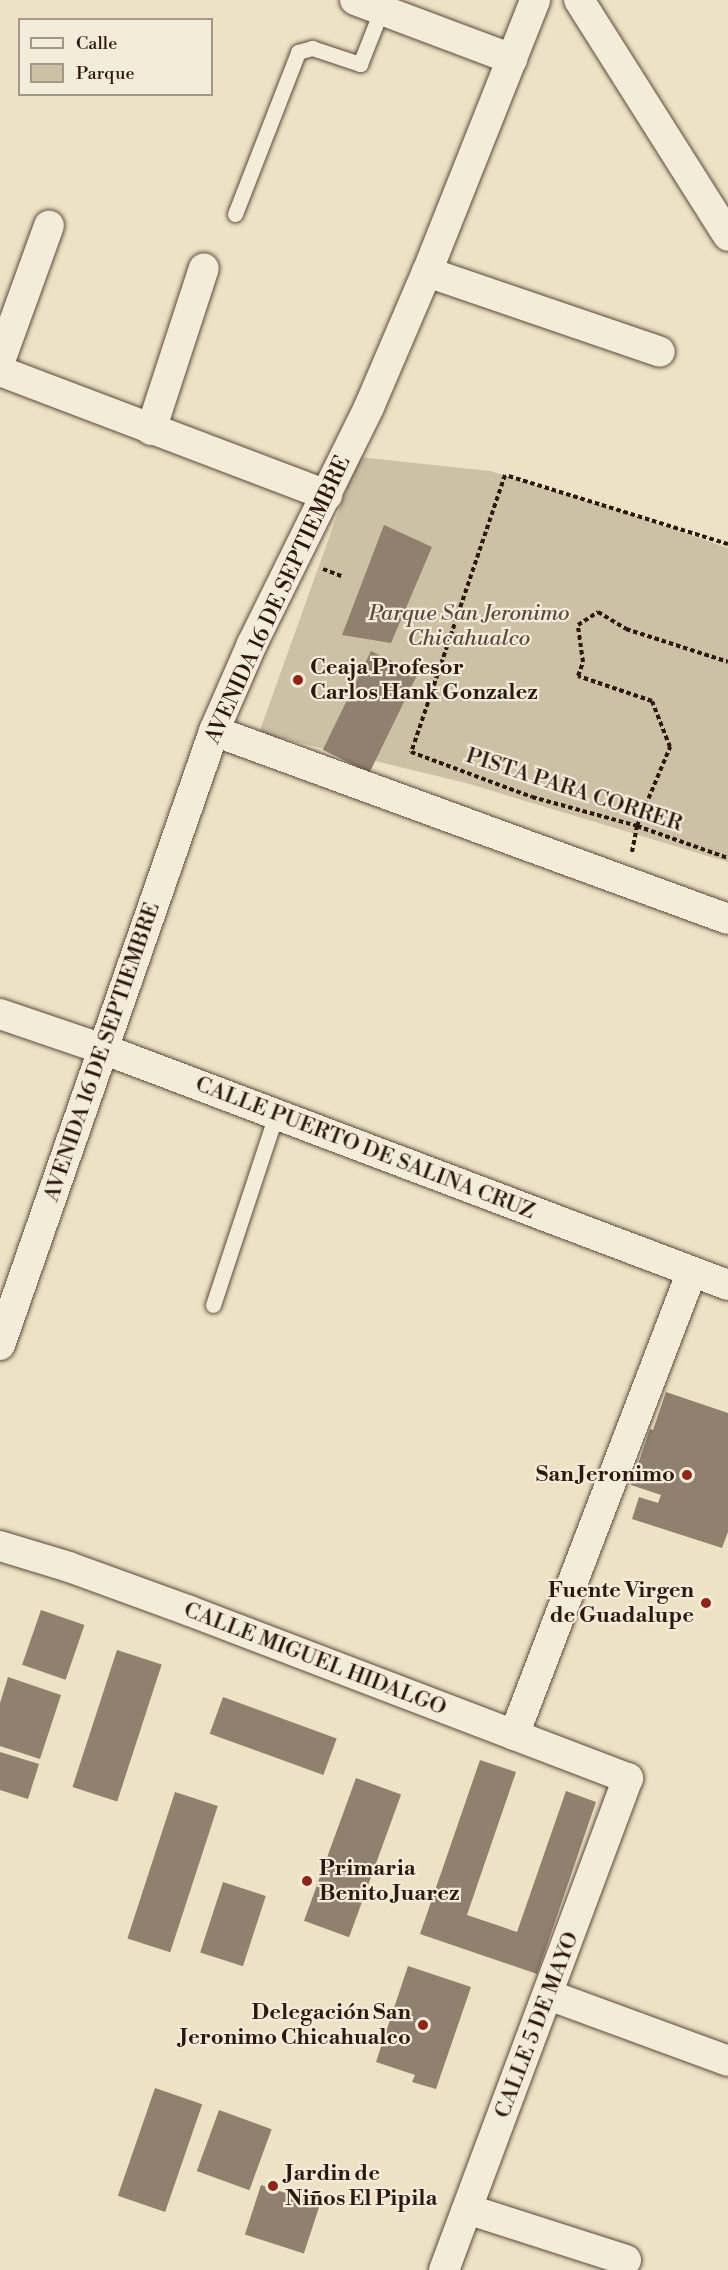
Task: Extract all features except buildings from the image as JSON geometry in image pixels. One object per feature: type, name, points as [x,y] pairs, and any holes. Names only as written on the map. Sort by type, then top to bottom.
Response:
[{"type":"street","name":"AVENIDA 16 DE SEPTIEMBRE","points":[[0,1346],[214,730],[252,644],[369,407],[427,272],[535,0]]},
{"type":"street","points":[[579,0],[728,237]]},
{"type":"street","points":[[368,5],[512,59]]},
{"type":"street","points":[[0,361],[49,226]]},
{"type":"street","points":[[151,430],[204,268]]},
{"type":"street","points":[[427,272],[660,352]]},
{"type":"street","points":[[0,371],[327,495]]},
{"type":"street","points":[[214,730],[728,919]]},
{"type":"street","name":"CALLE PUERTO DE SALINA CRUZ","points":[[0,1014],[103,1049],[728,1285]]},
{"type":"street","points":[[514,1735],[692,1272]]},
{"type":"street","name":"CALLE MIGUEL HIDALGO","points":[[0,1546],[69,1567],[179,1607],[628,1779]]},
{"type":"street","name":"CALLE 5 DE MAYO","points":[[444,2270],[549,1995],[628,1779]]},
{"type":"street","points":[[549,1995],[728,2061]]},
{"type":"street","points":[[467,2209],[626,2260]]},
{"type":"lane","points":[[235,214],[298,52],[312,48],[360,64],[368,5]]},
{"type":"lane","points":[[213,1305],[276,1114]]},
{"type":"path","name":"PISTA PARA CORRER","points":[[728,544],[505,475],[411,752],[532,797],[637,826],[728,858]]},
{"type":"path","points":[[626,881],[637,826],[670,747],[652,701],[578,676],[583,662],[578,625],[598,612],[626,629],[728,662]]},
{"type":"green space","name":"Parque San Jeronimo Chicahualco","points":[[358,457],[490,471],[628,513],[728,548],[728,862],[466,783],[259,733]]},
{"type":"place","name":"Ceaja Profesor Carlos Hank Gonzalez","points":[[298,680]]},
{"type":"place","name":"San Jeronimo","points":[[687,1475]]},
{"type":"place","name":"Fuente Virgen de Guadalupe","points":[[706,1603]]},
{"type":"place","name":"Primaria Benito Juarez","points":[[307,1881]]},
{"type":"place","name":"Delegación San Jeronimo Chicahualco","points":[[423,2025]]},
{"type":"place","name":"Jardin de Niños El Pipila","points":[[273,2186]]}]
